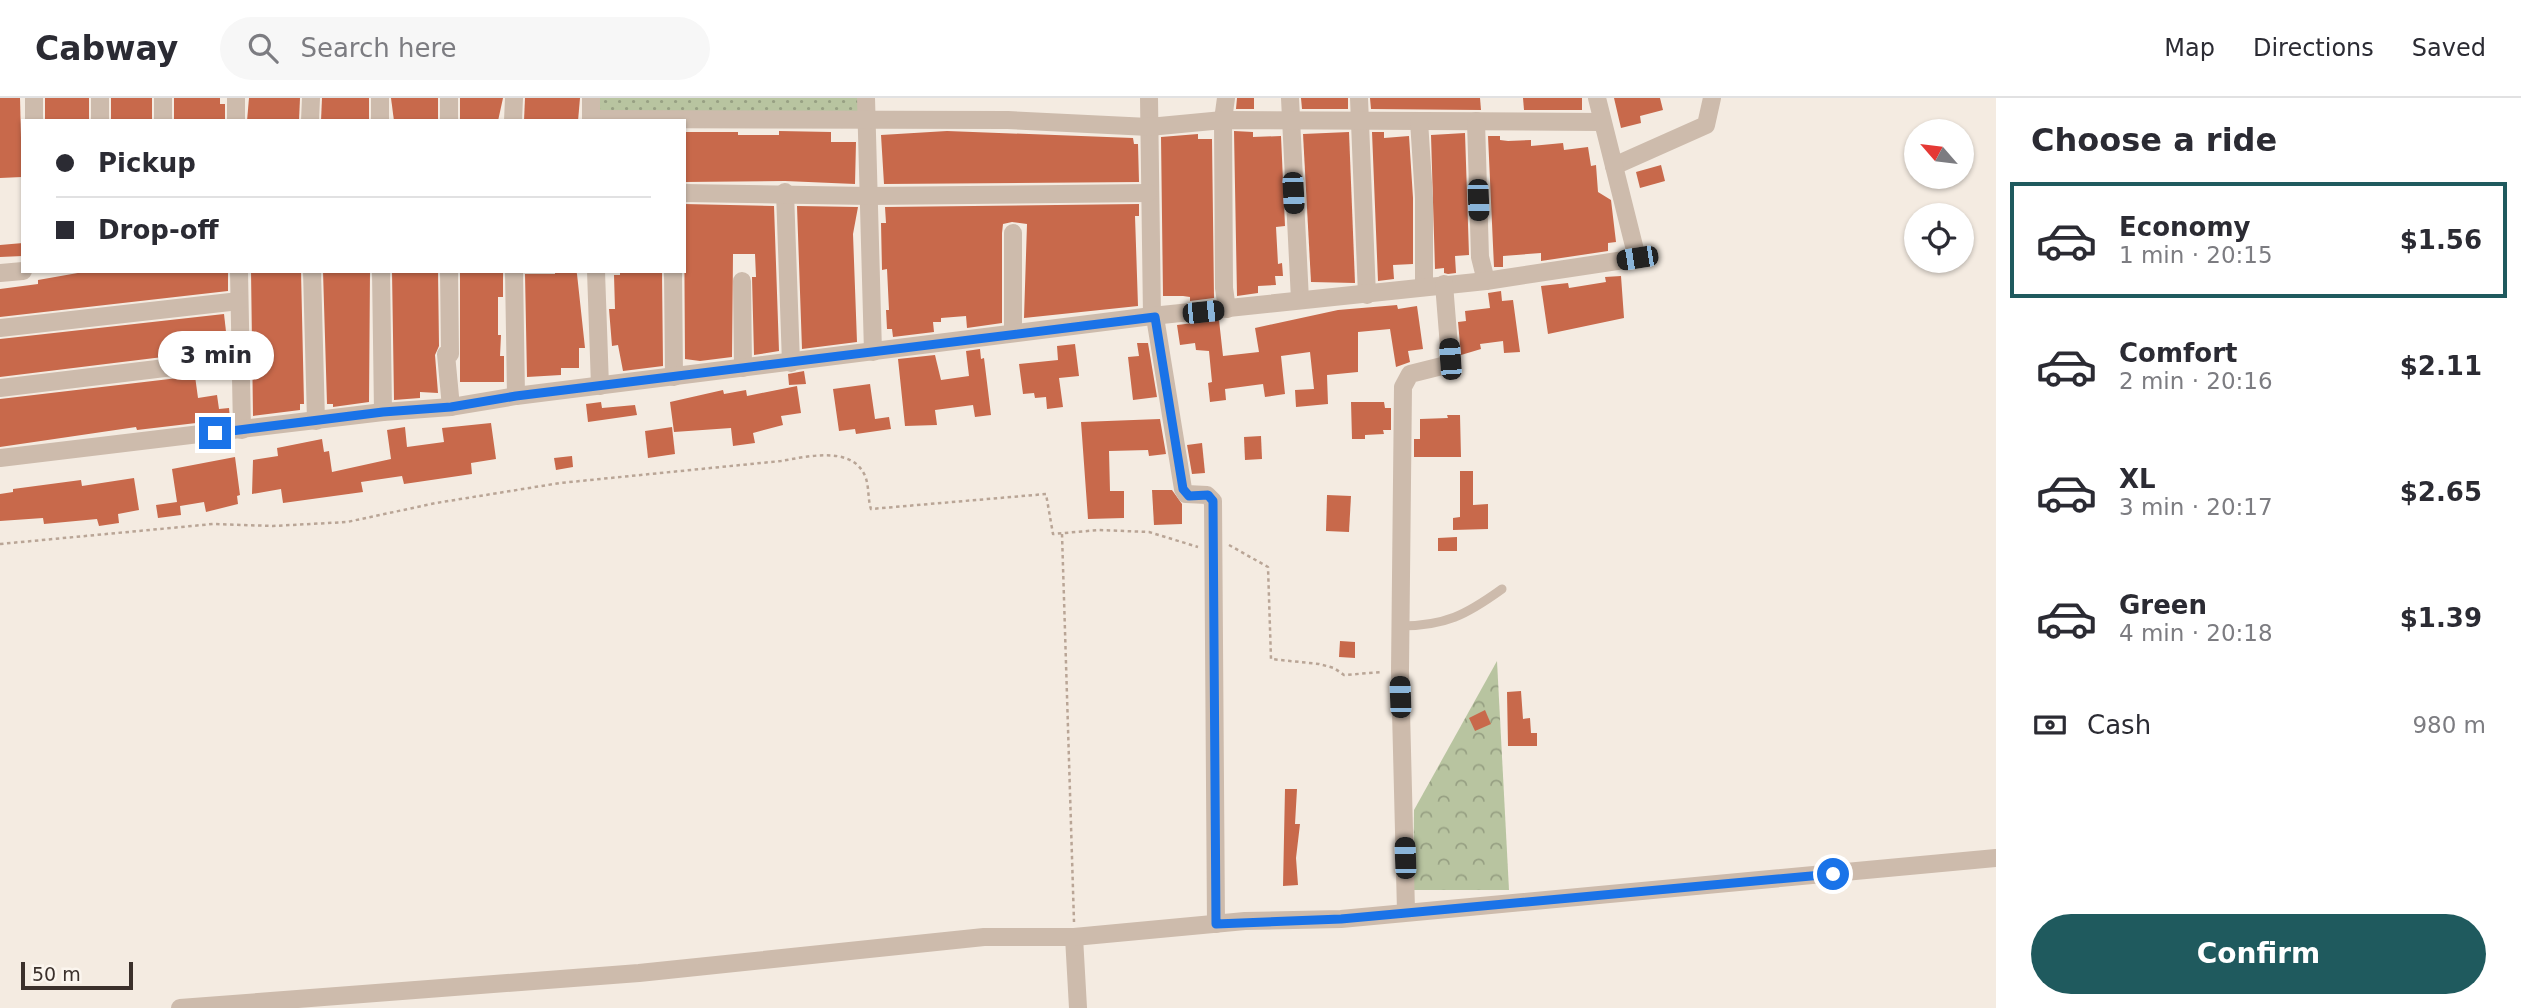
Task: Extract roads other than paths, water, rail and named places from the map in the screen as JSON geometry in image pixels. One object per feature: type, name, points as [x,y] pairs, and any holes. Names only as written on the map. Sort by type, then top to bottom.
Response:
[{"type":"street","points":[[34,98],[34,119]]},
{"type":"street","points":[[100,98],[100,119]]},
{"type":"street","points":[[163,98],[163,119]]},
{"type":"street","points":[[236,98],[236,119]]},
{"type":"street","points":[[310,98],[310,119]]},
{"type":"street","points":[[380,98],[380,119]]},
{"type":"street","points":[[449,98],[449,119]]},
{"type":"street","points":[[513,119],[514,98]]},
{"type":"street","points":[[591,98],[591,119]]},
{"type":"street","points":[[866,98],[864,121],[873,352]]},
{"type":"street","points":[[1149,98],[1148,193],[1154,316],[1183,489],[1189,496],[1208,495],[1213,501],[1216,924]]},
{"type":"street","points":[[1226,98],[1223,120],[1224,288],[1227,309]]},
{"type":"street","points":[[1290,98],[1300,300]]},
{"type":"street","points":[[1359,98],[1367,296]]},
{"type":"street","points":[[0,458],[383,412],[451,407],[516,396],[1154,316],[1300,300],[1367,296],[1637,258],[1598,98]]},
{"type":"street","points":[[1614,166],[1706,125],[1712,98]]},
{"type":"street","points":[[686,120],[1009,120],[1149,127],[1223,120],[1602,122]]},
{"type":"street","points":[[1419,121],[1424,198],[1424,287]]},
{"type":"street","points":[[1476,121],[1480,257],[1486,281]]},
{"type":"street","points":[[686,193],[785,192],[869,196],[1148,193]]},
{"type":"street","points":[[785,192],[791,363]]},
{"type":"street","points":[[1013,233],[1013,333]]},
{"type":"street","points":[[0,274],[21,271]]},
{"type":"street","points":[[239,273],[242,430]]},
{"type":"street","points":[[312,273],[316,421]]},
{"type":"street","points":[[381,273],[383,412]]},
{"type":"street","points":[[449,273],[450,354],[446,354],[446,373],[451,407]]},
{"type":"street","points":[[514,273],[516,396]]},
{"type":"street","points":[[596,273],[600,386]]},
{"type":"street","points":[[673,273],[674,377]]},
{"type":"street","points":[[742,281],[743,368]]},
{"type":"street","points":[[1406,911],[1399,671],[1403,387],[1410,374],[1446,365],[1450,359],[1444,284]]},
{"type":"street","points":[[0,328],[239,301]]},
{"type":"street","points":[[0,388],[239,359]]},
{"type":"street","points":[[180,1008],[639,973],[984,937],[1074,937],[1216,924],[1341,919],[1996,858]]},
{"type":"street","points":[[1074,937],[1078,1008]]},
{"type":"lane","points":[[1400,626],[1423,626],[1456,619],[1502,589]]}]
